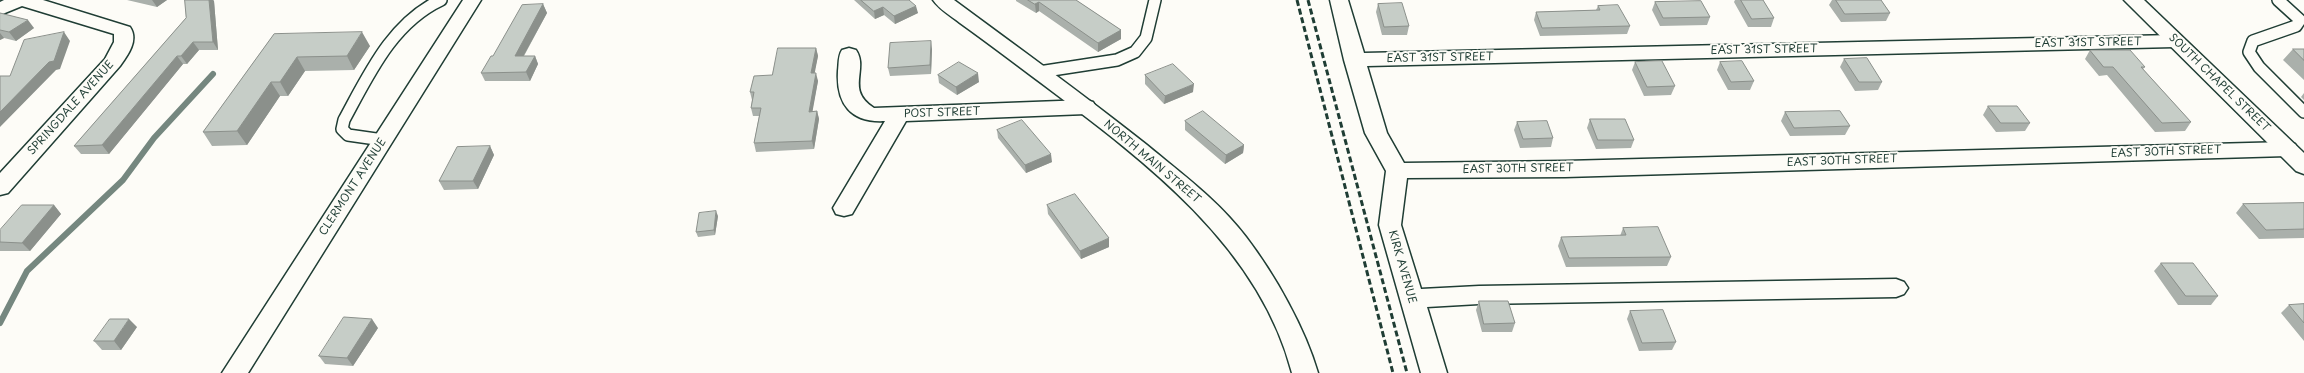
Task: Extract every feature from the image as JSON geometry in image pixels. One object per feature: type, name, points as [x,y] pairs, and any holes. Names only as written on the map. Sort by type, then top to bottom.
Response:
[{"type":"street","points":[[0,9],[22,0]]},
{"type":"street","name":"SPRINGDALE AVENUE","points":[[0,187],[113,62],[124,42],[124,31],[22,0]]},
{"type":"street","name":"CLERMONT AVENUE","points":[[234,373],[472,0]]},
{"type":"street","name":"NORTH MAIN STREET","points":[[942,0],[1086,107],[1195,196],[1238,242],[1268,290],[1299,351],[1305,373]]},
{"type":"street","points":[[1339,0],[1354,60],[1376,133],[1397,171]]},
{"type":"street","name":"SOUTH CHAPEL STREET","points":[[2133,0],[2304,166]]},
{"type":"street","name":"EAST 31ST STREET","points":[[1354,60],[2174,41]]},
{"type":"street","name":"POST STREET","points":[[849,54],[849,98],[857,108],[870,116],[1086,107]]},
{"type":"street","points":[[844,208],[899,115]]},
{"type":"street","name":"EAST 30TH STREET","points":[[1397,171],[1565,169],[2287,149]]},
{"type":"street","name":"KIRK AVENUE","points":[[1397,171],[1390,225],[1434,373]]},
{"type":"street","points":[[1412,299],[1487,295],[1896,288]]},
{"type":"lane","points":[[383,140],[348,135],[342,129],[344,120],[380,60],[402,28],[423,8],[441,0]]},
{"type":"lane","points":[[1039,72],[1074,65],[1117,60],[1135,52],[1146,38],[1155,0]]},
{"type":"lane","points":[[2278,0],[2300,20],[2296,26],[2253,41],[2249,52],[2259,67],[2304,112]]},
{"type":"building","points":[[185,0],[209,0],[213,42],[193,42],[181,56],[177,56],[102,145],[74,146],[186,18]]},
{"type":"building","points":[[861,0],[909,0],[916,6],[894,16],[883,7],[874,11]]},
{"type":"building","points":[[1028,0],[1076,0],[1121,30],[1098,43],[1039,2],[1035,4]]},
{"type":"building","points":[[1741,0],[1763,0],[1774,18],[1752,19]]},
{"type":"building","points":[[1836,0],[1881,0],[1890,13],[1845,14]]},
{"type":"building","points":[[1701,1],[1710,17],[1663,18],[1655,2]]},
{"type":"building","points":[[1402,3],[1409,26],[1384,27],[1378,4]]},
{"type":"building","points":[[543,4],[515,56],[535,56],[526,72],[481,73],[491,56],[493,56],[522,5]]},
{"type":"building","points":[[1618,5],[1630,26],[1542,28],[1536,12],[1600,10],[1598,6]]},
{"type":"building","points":[[0,13],[28,20],[9,32],[0,30]]},
{"type":"building","points":[[64,32],[54,61],[49,62],[0,112],[0,76],[10,76],[24,40]]},
{"type":"building","points":[[362,32],[347,56],[297,57],[280,82],[271,82],[237,131],[203,132],[274,34]]},
{"type":"building","points":[[931,41],[930,65],[888,68],[890,43]]},
{"type":"building","points":[[778,48],[816,48],[811,73],[816,73],[809,112],[817,111],[812,141],[754,143],[761,108],[751,108],[754,92],[750,92],[754,76],[772,75]]},
{"type":"building","points":[[2293,49],[2304,49],[2304,60]]},
{"type":"building","points":[[2090,50],[2130,50],[2145,67],[2141,67],[2191,122],[2162,123],[2113,67],[2104,67]]},
{"type":"building","points":[[1867,58],[1882,82],[1859,82],[1844,59]]},
{"type":"building","points":[[1662,61],[1675,86],[1647,87],[1635,62]]},
{"type":"building","points":[[1742,61],[1754,81],[1731,82],[1720,62]]},
{"type":"building","points":[[959,62],[978,73],[956,87],[938,75]]},
{"type":"building","points":[[1173,64],[1194,84],[1165,96],[1145,75]]},
{"type":"building","points":[[1988,106],[2017,106],[2030,123],[2001,123]]},
{"type":"building","points":[[1203,111],[1244,145],[1226,155],[1185,121]]},
{"type":"building","points":[[1840,111],[1850,126],[1794,128],[1785,112]]},
{"type":"building","points":[[1590,119],[1625,119],[1634,140],[1598,140]]},
{"type":"building","points":[[1022,120],[1051,154],[1025,165],[997,130]]},
{"type":"building","points":[[1547,121],[1553,138],[1523,139],[1517,122]]},
{"type":"building","points":[[490,146],[473,181],[439,181],[457,147]]},
{"type":"building","points":[[1075,194],[1109,238],[1080,251],[1047,205]]},
{"type":"building","points":[[2304,203],[2304,229],[2266,230],[2243,204]]},
{"type":"building","points":[[22,205],[54,205],[22,243],[0,242],[0,230]]},
{"type":"building","points":[[716,211],[714,230],[696,232],[699,213]]},
{"type":"building","points":[[1658,227],[1671,257],[1569,258],[1561,237],[1626,235],[1623,228]]},
{"type":"building","points":[[2161,263],[2193,263],[2218,296],[2186,296]]},
{"type":"building","points":[[1479,301],[1508,301],[1515,323],[1484,324]]},
{"type":"building","points":[[2304,304],[2304,323],[2289,305]]},
{"type":"building","points":[[1663,310],[1676,342],[1642,343],[1630,311]]},
{"type":"building","points":[[344,317],[372,319],[347,358],[319,356]]},
{"type":"building","points":[[110,319],[129,319],[114,341],[94,341]]},
{"type":"waterway","points":[[0,323],[27,271],[123,180],[154,138],[213,74]]},
{"type":"railway","points":[[1297,0],[1393,373]]},
{"type":"railway","points":[[1308,0],[1407,373]]}]
